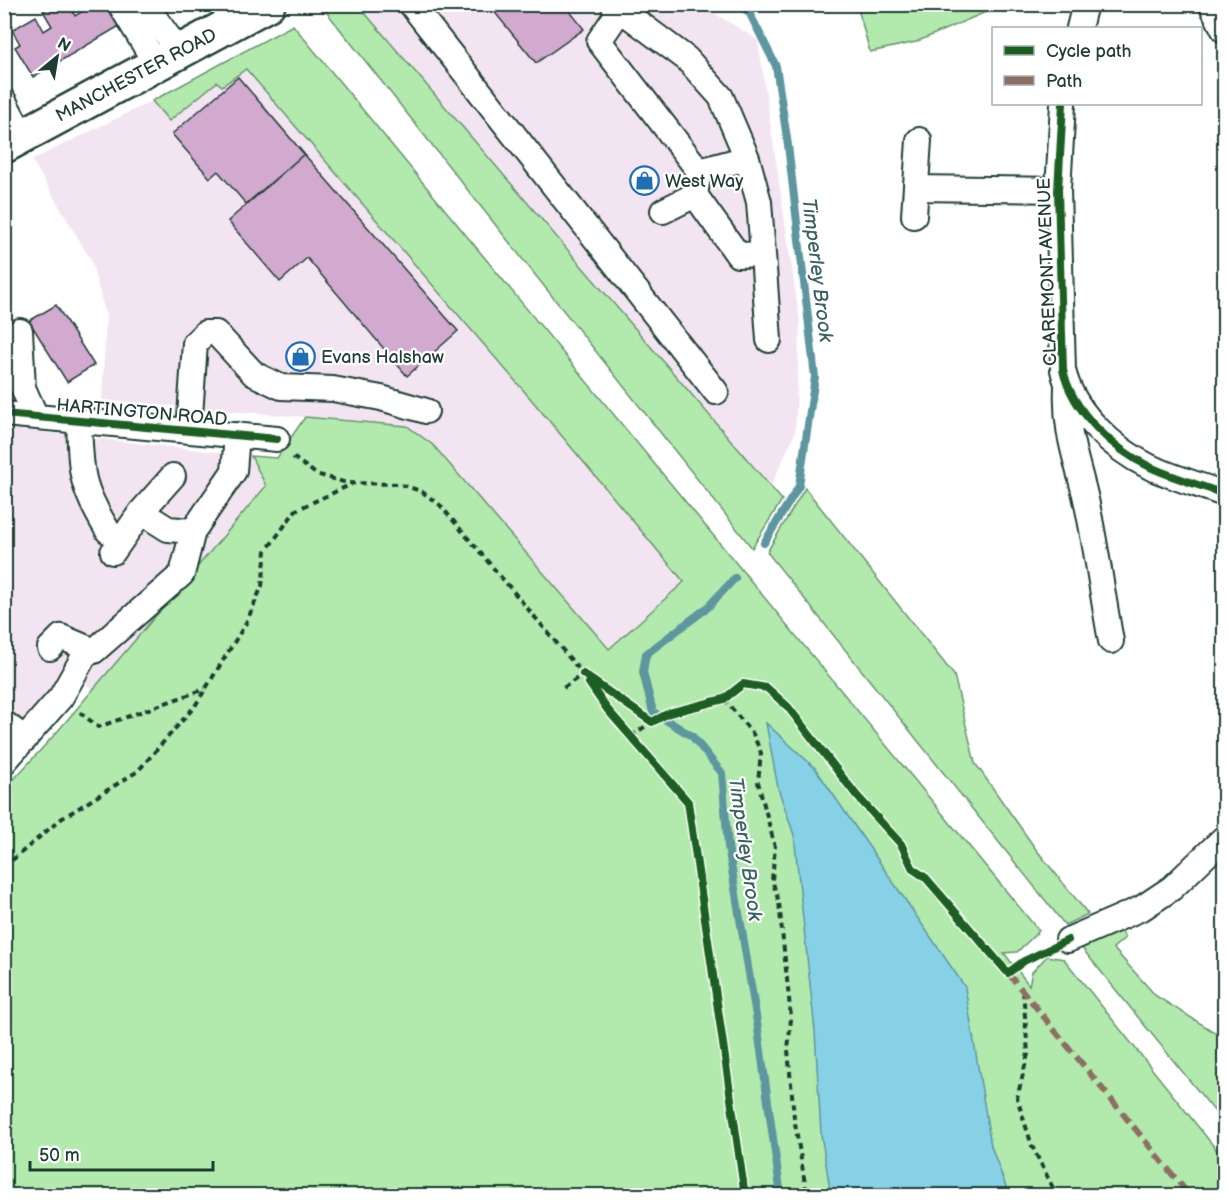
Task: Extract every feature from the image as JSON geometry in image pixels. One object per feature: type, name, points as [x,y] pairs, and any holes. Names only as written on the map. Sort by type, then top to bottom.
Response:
[{"type":"highway","name":"MANCHESTER ROAD","points":[[13,140],[268,4]]},
{"type":"street","points":[[120,4],[168,58]]},
{"type":"street","points":[[145,4],[168,58]]},
{"type":"street","points":[[411,4],[716,392]]},
{"type":"street","points":[[1078,27],[1085,4]]},
{"type":"street","points":[[1211,4],[1224,30]]},
{"type":"street","points":[[763,254],[738,255],[695,195],[699,171],[599,41],[616,7],[687,59],[721,97],[747,158],[759,202],[763,254],[769,340]]},
{"type":"street","points":[[4,100],[13,140]]},
{"type":"street","name":"CLAREMONT AVENUE","points":[[1063,105],[1058,190],[1064,370],[1067,387],[1066,416],[1071,447],[1084,495],[1111,641]]},
{"type":"street","points":[[914,216],[918,140]]},
{"type":"street","points":[[699,171],[747,158]]},
{"type":"street","points":[[916,188],[1058,190]]},
{"type":"street","points":[[663,212],[695,195]]},
{"type":"street","points":[[20,331],[23,388],[36,417]]},
{"type":"street","points":[[189,431],[195,343],[206,333],[216,333],[254,374],[281,387],[333,389],[381,398],[426,411]]},
{"type":"street","name":"CLAREMONT AVENUE","points":[[1067,387],[1090,420],[1116,444],[1149,466],[1224,494]]},
{"type":"street","name":"HARTINGTON ROAD","points":[[4,414],[277,440]]},
{"type":"street","points":[[80,421],[81,476],[90,502],[111,541],[173,476]]},
{"type":"street","points":[[50,648],[61,637],[94,651],[182,574],[194,531],[234,471],[237,435]]},
{"type":"street","points":[[141,512],[168,529],[194,531]]},
{"type":"street","points":[[4,762],[61,697],[88,649]]},
{"type":"street","points":[[4,723],[25,739]]},
{"type":"street","points":[[1068,940],[1142,908],[1172,888],[1224,838]]},
{"type":"path","points":[[277,440],[290,455],[316,474],[352,484],[399,484],[421,491],[440,505],[590,682]]},
{"type":"path","points":[[4,867],[61,819],[138,771],[195,706],[246,622],[262,586],[266,551],[296,510],[352,484]]},
{"type":"path","points":[[562,689],[583,674]]},
{"type":"path","points":[[61,697],[98,727],[205,689]]},
{"type":"path","points":[[713,702],[727,696],[753,734],[760,753],[758,782],[775,847],[772,880],[779,902],[791,1018],[788,1050],[794,1117],[807,1196]]},
{"type":"path","points":[[644,716],[655,720]]},
{"type":"path","points":[[631,736],[655,720]]},
{"type":"path","points":[[625,730],[638,745]]},
{"type":"path","points":[[1023,991],[1028,1054],[1017,1098],[1032,1146],[1057,1196]]},
{"type":"shaded area","name":"West Way","points":[[358,5],[701,5],[758,40],[800,323],[795,433],[771,486]]},
{"type":"shaded area","name":"Evans Halshaw","points":[[246,69],[530,398],[685,582],[609,650],[433,445],[407,426],[102,400],[106,317],[91,260],[32,160],[152,101],[169,120],[218,81],[223,85]]},
{"type":"shaded area","points":[[4,428],[251,456],[266,485],[93,690],[69,670],[20,728],[5,716]]},
{"type":"green space","points":[[332,5],[358,5],[782,500],[752,548],[324,9]]},
{"type":"green space","points":[[857,5],[1002,5],[916,42],[870,52]]},
{"type":"green space","points":[[293,25],[1039,931],[1017,952],[1004,953],[1029,985],[1032,972],[1047,956],[1064,959],[1224,1159],[1224,1195],[5,1195],[4,790],[57,732],[266,486],[251,456],[277,458],[305,417],[407,426],[433,445],[609,649],[684,582],[530,398],[246,69],[222,86],[217,82],[169,121],[152,101]]},
{"type":"green space","points":[[805,488],[954,675],[975,763],[1035,848],[1088,914],[1065,925],[767,552]]},
{"type":"green space","points":[[1119,924],[1125,938],[1113,948],[1156,996],[1224,1038],[1224,1123],[1077,942]]},
{"type":"water","points":[[766,723],[815,768],[965,987],[991,1146],[1009,1195],[831,1195],[821,1134],[815,1031],[794,835],[778,788]]},
{"type":"building","points":[[54,4],[69,4],[75,16],[94,4],[111,4],[123,24],[33,77],[15,47],[20,44],[12,30],[36,16],[44,31],[52,26],[43,11]]},
{"type":"building","points":[[488,4],[564,4],[584,29],[536,63]]},
{"type":"building","points":[[880,4],[901,4],[882,11]]},
{"type":"building","points":[[238,77],[304,154],[246,204],[218,171],[210,178],[172,134]]},
{"type":"building","points":[[304,154],[458,331],[407,376],[307,258],[280,282],[228,221]]},
{"type":"building","points":[[56,305],[94,365],[67,382],[29,321]]},
{"type":"waterway","name":"Timperley Brook","points":[[738,4],[749,12],[776,66],[788,145],[815,377],[799,486],[764,543]]},
{"type":"waterway","name":"Timperley Brook","points":[[735,578],[707,608],[646,654],[643,672],[653,712],[692,736],[722,773],[728,846],[757,1022],[781,1196]]},
{"type":"marked path","points":[[1008,973],[1190,1196]]},
{"type":"cycle path","points":[[1063,105],[1058,190],[1063,370],[1068,385],[1085,414],[1122,450],[1159,471],[1224,494]]},
{"type":"cycle path","points":[[4,414],[277,439]]},
{"type":"cycle path","points":[[583,674],[652,722],[669,713],[724,699],[743,684],[767,688],[788,707],[857,796],[901,844],[913,869],[926,878],[1008,973],[1024,961],[1068,940]]},
{"type":"cycle path","points":[[589,683],[607,709],[688,802],[745,1196]]},
{"type":"place","name":"West Way","points":[[644,181]]},
{"type":"place","name":"Evans Halshaw","points":[[300,357]]}]
